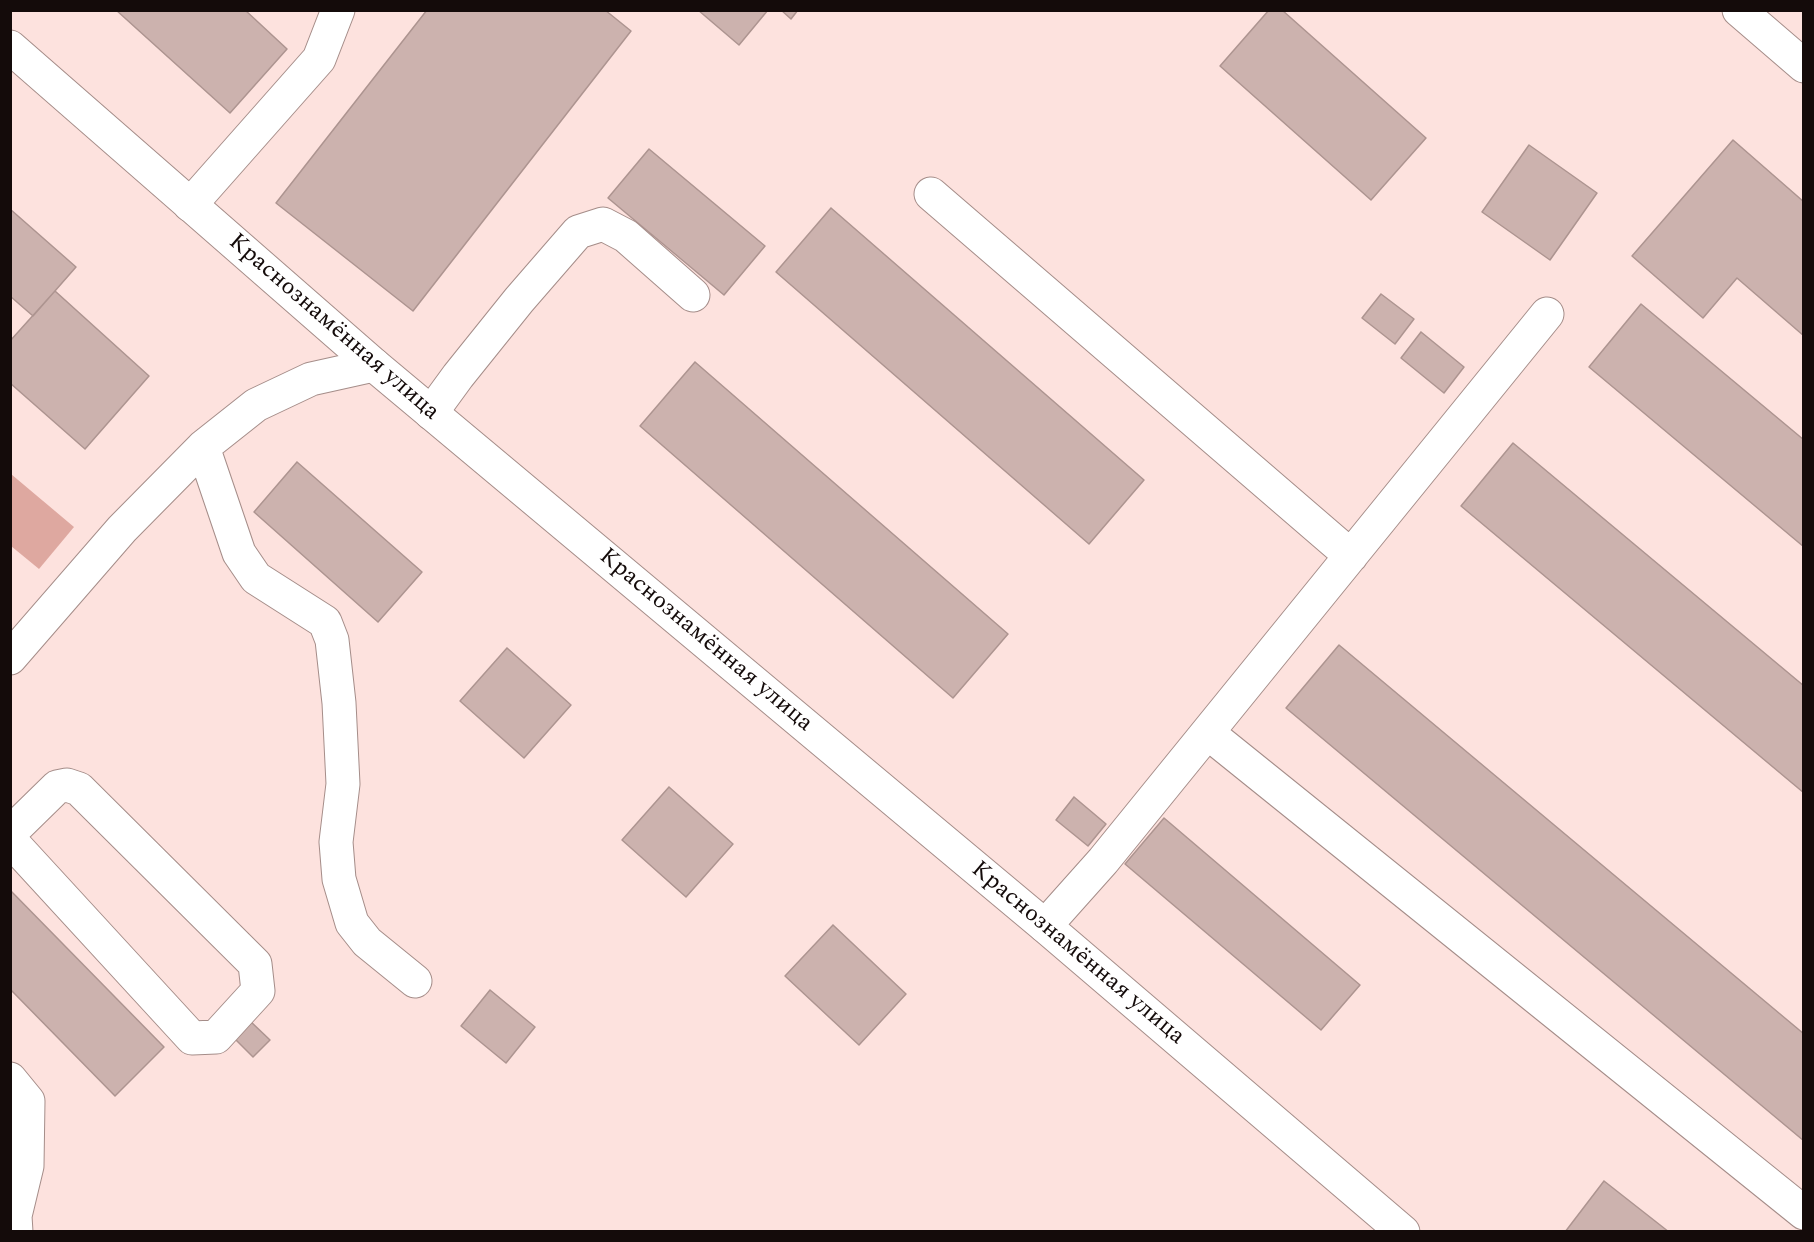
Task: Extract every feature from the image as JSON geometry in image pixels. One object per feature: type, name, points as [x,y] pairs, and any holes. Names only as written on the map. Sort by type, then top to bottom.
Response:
[{"type":"main road","points":[[190,205],[319,59],[338,10]]},
{"type":"main road","points":[[1739,10],[1803,66]]},
{"type":"main road","name":"Краснознамённая улица","points":[[10,47],[374,365],[1045,926],[1402,1232]]},
{"type":"main road","points":[[931,194],[1351,556]]},
{"type":"main road","points":[[431,413],[519,300],[579,232],[603,224],[626,236],[693,295]]},
{"type":"main road","points":[[1045,926],[1104,861],[1547,314]]},
{"type":"main road","points":[[10,658],[122,529],[203,447],[256,405],[311,379],[374,365]]},
{"type":"main road","points":[[203,447],[239,553],[256,578],[325,622],[332,640],[339,704],[343,784],[336,842],[339,879],[352,923],[367,942],[415,981]]},
{"type":"main road","points":[[1208,733],[1803,1213]]},
{"type":"main road","points":[[10,833],[57,787],[68,785],[79,789],[255,964],[258,991],[216,1037],[192,1038],[10,840]]},
{"type":"main road","points":[[10,1079],[28,1101],[27,1166],[15,1216],[16,1232]]},
{"type":"shaded area","points":[[11,474],[74,527],[39,569],[11,546]]},
{"type":"building","points":[[116,10],[245,10],[287,49],[230,113]]},
{"type":"building","points":[[427,10],[605,10],[631,31],[413,311],[276,203]]},
{"type":"building","points":[[698,10],[768,10],[739,45]]},
{"type":"building","points":[[781,10],[798,10],[791,19]]},
{"type":"building","points":[[1269,10],[1282,10],[1426,138],[1371,200],[1220,66]]},
{"type":"building","points":[[1733,140],[1804,202],[1804,336],[1737,278],[1703,318],[1632,256]]},
{"type":"building","points":[[1529,145],[1597,193],[1550,260],[1482,212]]},
{"type":"building","points":[[649,149],[765,246],[724,295],[608,198]]},
{"type":"building","points":[[831,208],[1144,480],[1089,544],[776,272]]},
{"type":"building","points":[[10,209],[76,267],[33,316],[10,296]]},
{"type":"building","points":[[55,291],[149,376],[85,449],[10,383],[10,341]]},
{"type":"building","points":[[1381,294],[1414,319],[1395,344],[1362,318]]},
{"type":"building","points":[[1641,304],[1804,440],[1804,547],[1589,367]]},
{"type":"building","points":[[1421,332],[1464,367],[1444,393],[1401,358]]},
{"type":"building","points":[[695,362],[1008,634],[953,698],[640,426]]},
{"type":"building","points":[[1513,443],[1804,686],[1804,793],[1461,506]]},
{"type":"building","points":[[297,462],[422,572],[378,622],[254,512]]},
{"type":"building","points":[[1339,645],[1804,1034],[1804,1141],[1286,708]]},
{"type":"building","points":[[507,648],[571,705],[524,758],[460,701]]},
{"type":"building","points":[[669,787],[733,844],[686,897],[622,840]]},
{"type":"building","points":[[1074,797],[1106,824],[1088,846],[1056,820]]},
{"type":"building","points":[[1164,818],[1360,985],[1321,1030],[1125,864]]},
{"type":"building","points":[[10,890],[164,1047],[115,1096],[10,989]]},
{"type":"building","points":[[833,925],[906,994],[859,1045],[785,976]]},
{"type":"building","points":[[490,990],[535,1027],[506,1063],[461,1026]]},
{"type":"building","points":[[249,1020],[270,1040],[253,1057],[233,1037]]},
{"type":"building","points":[[1604,1181],[1669,1232],[1565,1232]]}]
